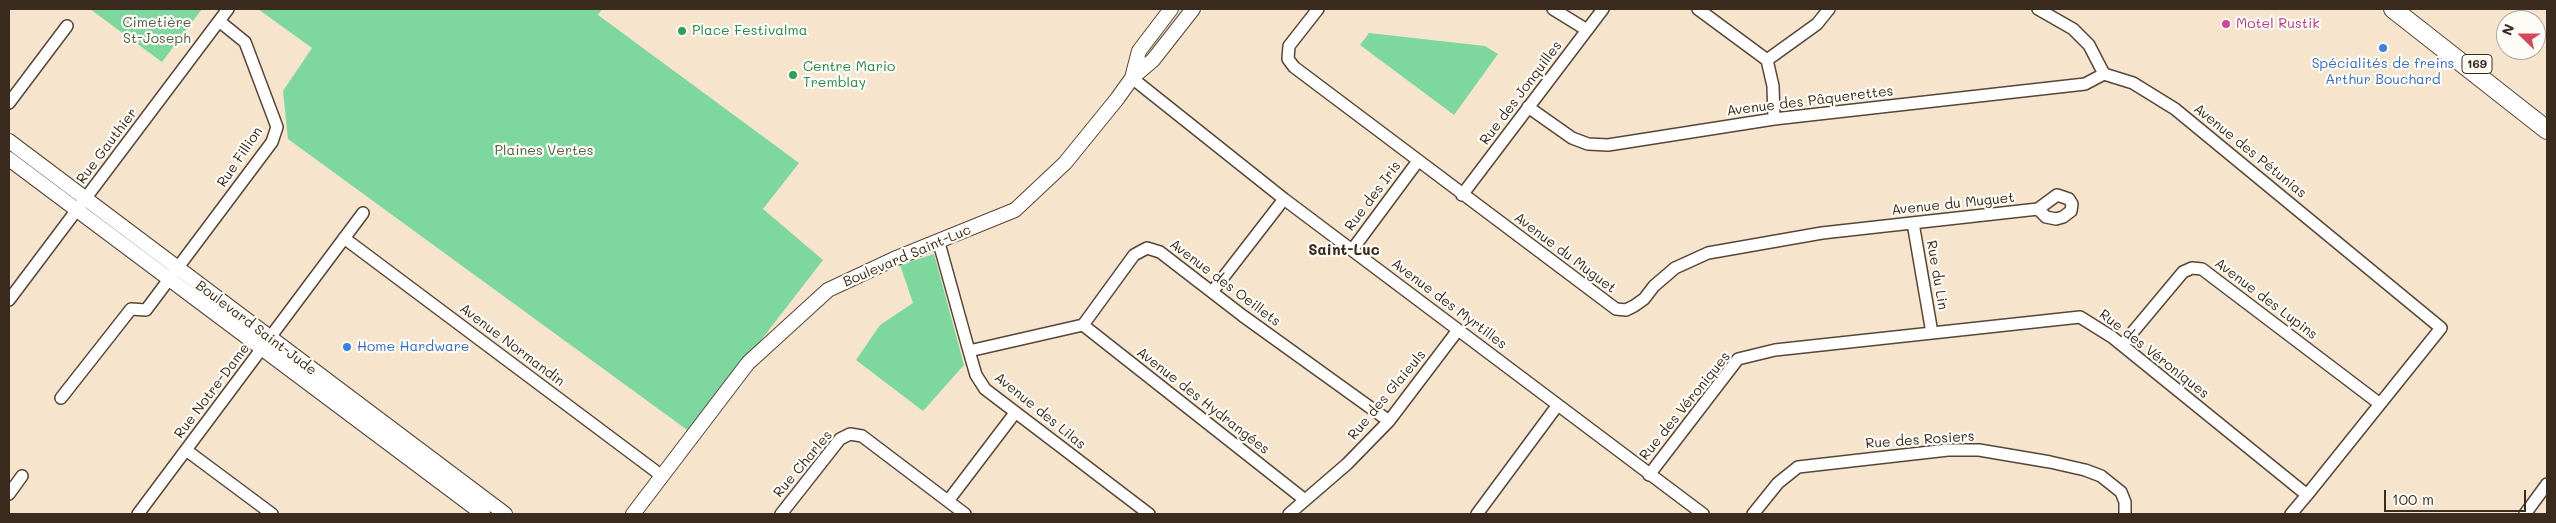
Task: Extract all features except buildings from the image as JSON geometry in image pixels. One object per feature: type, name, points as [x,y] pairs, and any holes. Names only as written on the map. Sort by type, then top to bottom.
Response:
[{"type":"main road","name":"169","points":[[2393,9],[2547,130]]},
{"type":"main road","name":"169","points":[[2406,9],[2547,120]]},
{"type":"street","name":"Rue Gauthier","points":[[9,300],[228,9]]},
{"type":"street","name":"Boulevard Saint-Luc","points":[[1132,78],[1139,51],[1171,9]]},
{"type":"street","name":"Boulevard Saint-Luc","points":[[633,514],[748,363],[828,290],[894,259],[939,243],[1015,210],[1065,163],[1132,78],[1153,60],[1193,9]]},
{"type":"street","name":"Avenue du Muguet","points":[[1318,9],[1289,46],[1288,59],[1294,67],[1616,309],[1626,310],[1634,306],[1644,299],[1654,286],[1675,268],[1708,253],[1778,240],[2038,209]]},
{"type":"street","points":[[1553,9],[1587,30]]},
{"type":"street","name":"Rue des Jonquilles","points":[[1462,195],[1603,9]]},
{"type":"street","points":[[1698,9],[1767,60],[1774,86],[1774,120]]},
{"type":"street","points":[[1767,60],[1817,24],[1828,9]]},
{"type":"street","points":[[2038,9],[2073,29],[2089,45],[2104,74]]},
{"type":"street","name":"Rue Fillion","points":[[61,398],[131,310],[146,310],[272,142],[277,127],[245,42],[219,21]]},
{"type":"street","points":[[9,103],[66,26]]},
{"type":"street","name":"Avenue des Pâquerettes","points":[[1528,107],[1572,138],[1588,144],[1608,145],[1774,120],[2085,84],[2104,74]]},
{"type":"street","name":"Avenue des Pétunias","points":[[2104,74],[2132,83],[2175,110],[2441,328],[2380,404]]},
{"type":"street","name":"Avenue des Myrtilles","points":[[1132,78],[1284,199],[1703,514]]},
{"type":"street","name":"Boulevard Saint-Jude","points":[[9,141],[81,204],[266,344],[483,514]]},
{"type":"street","name":"Boulevard Saint-Jude","points":[[9,159],[81,204]]},
{"type":"street","name":"Rue des Iris","points":[[1352,250],[1418,161]]},
{"type":"street","points":[[1212,292],[1284,199]]},
{"type":"street","name":"Rue Notre-Dame","points":[[138,514],[363,213]]},
{"type":"street","name":"Rue du Lin","points":[[1913,223],[1932,333]]},
{"type":"street","name":"Avenue Normandin","points":[[344,238],[662,476]]},
{"type":"street","name":"Avenue des Lilas","points":[[939,243],[976,375],[985,389],[1149,514]]},
{"type":"street","name":"Avenue des Oeillets","points":[[1083,325],[1134,255],[1147,248],[1160,252],[1389,421]]},
{"type":"street","name":"Avenue des Lupins","points":[[2122,345],[2183,272],[2192,268],[2202,269],[2380,404]]},
{"type":"street","name":"Rue des Véroniques","points":[[1649,475],[1738,359],[1775,350],[2080,317],[2122,345],[2307,495]]},
{"type":"street","points":[[969,351],[1083,325]]},
{"type":"street","name":"Avenue des Hydrangées","points":[[1083,325],[1305,500]]},
{"type":"street","name":"Rue des Glaieuls","points":[[1289,514],[1347,464],[1389,421],[1458,330]]},
{"type":"street","name":"Boulevard Saint-Jude","points":[[266,344],[505,514]]},
{"type":"street","points":[[2291,514],[2380,404]]},
{"type":"street","points":[[1477,514],[1558,406]]},
{"type":"street","points":[[965,514],[948,501],[1016,413]]},
{"type":"street","name":"Rue Charles","points":[[781,514],[840,439],[850,434],[862,436],[948,501]]},
{"type":"street","points":[[186,450],[272,514]]},
{"type":"street","name":"Rue des Rosiers","points":[[1753,514],[1778,483],[1798,467],[1948,450],[1979,450],[2085,470],[2101,476],[2121,492],[2125,502],[2125,514]]},
{"type":"street","points":[[9,494],[22,476]]},
{"type":"street","points":[[2525,514],[2547,484]]},
{"type":"green space","name":"Cimetière St-Joseph","points":[[90,9],[202,9],[162,62]]},
{"type":"green space","name":"Plaines Vertes","points":[[258,9],[602,9],[598,15],[799,163],[763,209],[823,260],[690,432],[288,139],[283,91],[312,48]]},
{"type":"green space","points":[[1369,33],[1485,46],[1498,54],[1454,115],[1360,45]]},
{"type":"green space","points":[[934,254],[964,365],[923,411],[856,360],[880,325],[913,303],[900,265]]},
{"type":"place","name":"Motel Rustik","points":[[2226,24]]},
{"type":"place","name":"Place Festivalma","points":[[682,31]]},
{"type":"place","name":"Spécialités de freins Arthur Bouchard","points":[[2383,48]]},
{"type":"place","name":"Centre Mario Tremblay","points":[[793,75]]},
{"type":"place","name":"Home Hardware","points":[[347,347]]},
{"type":"district","name":"Saint-Luc","points":[[1344,250]]}]
